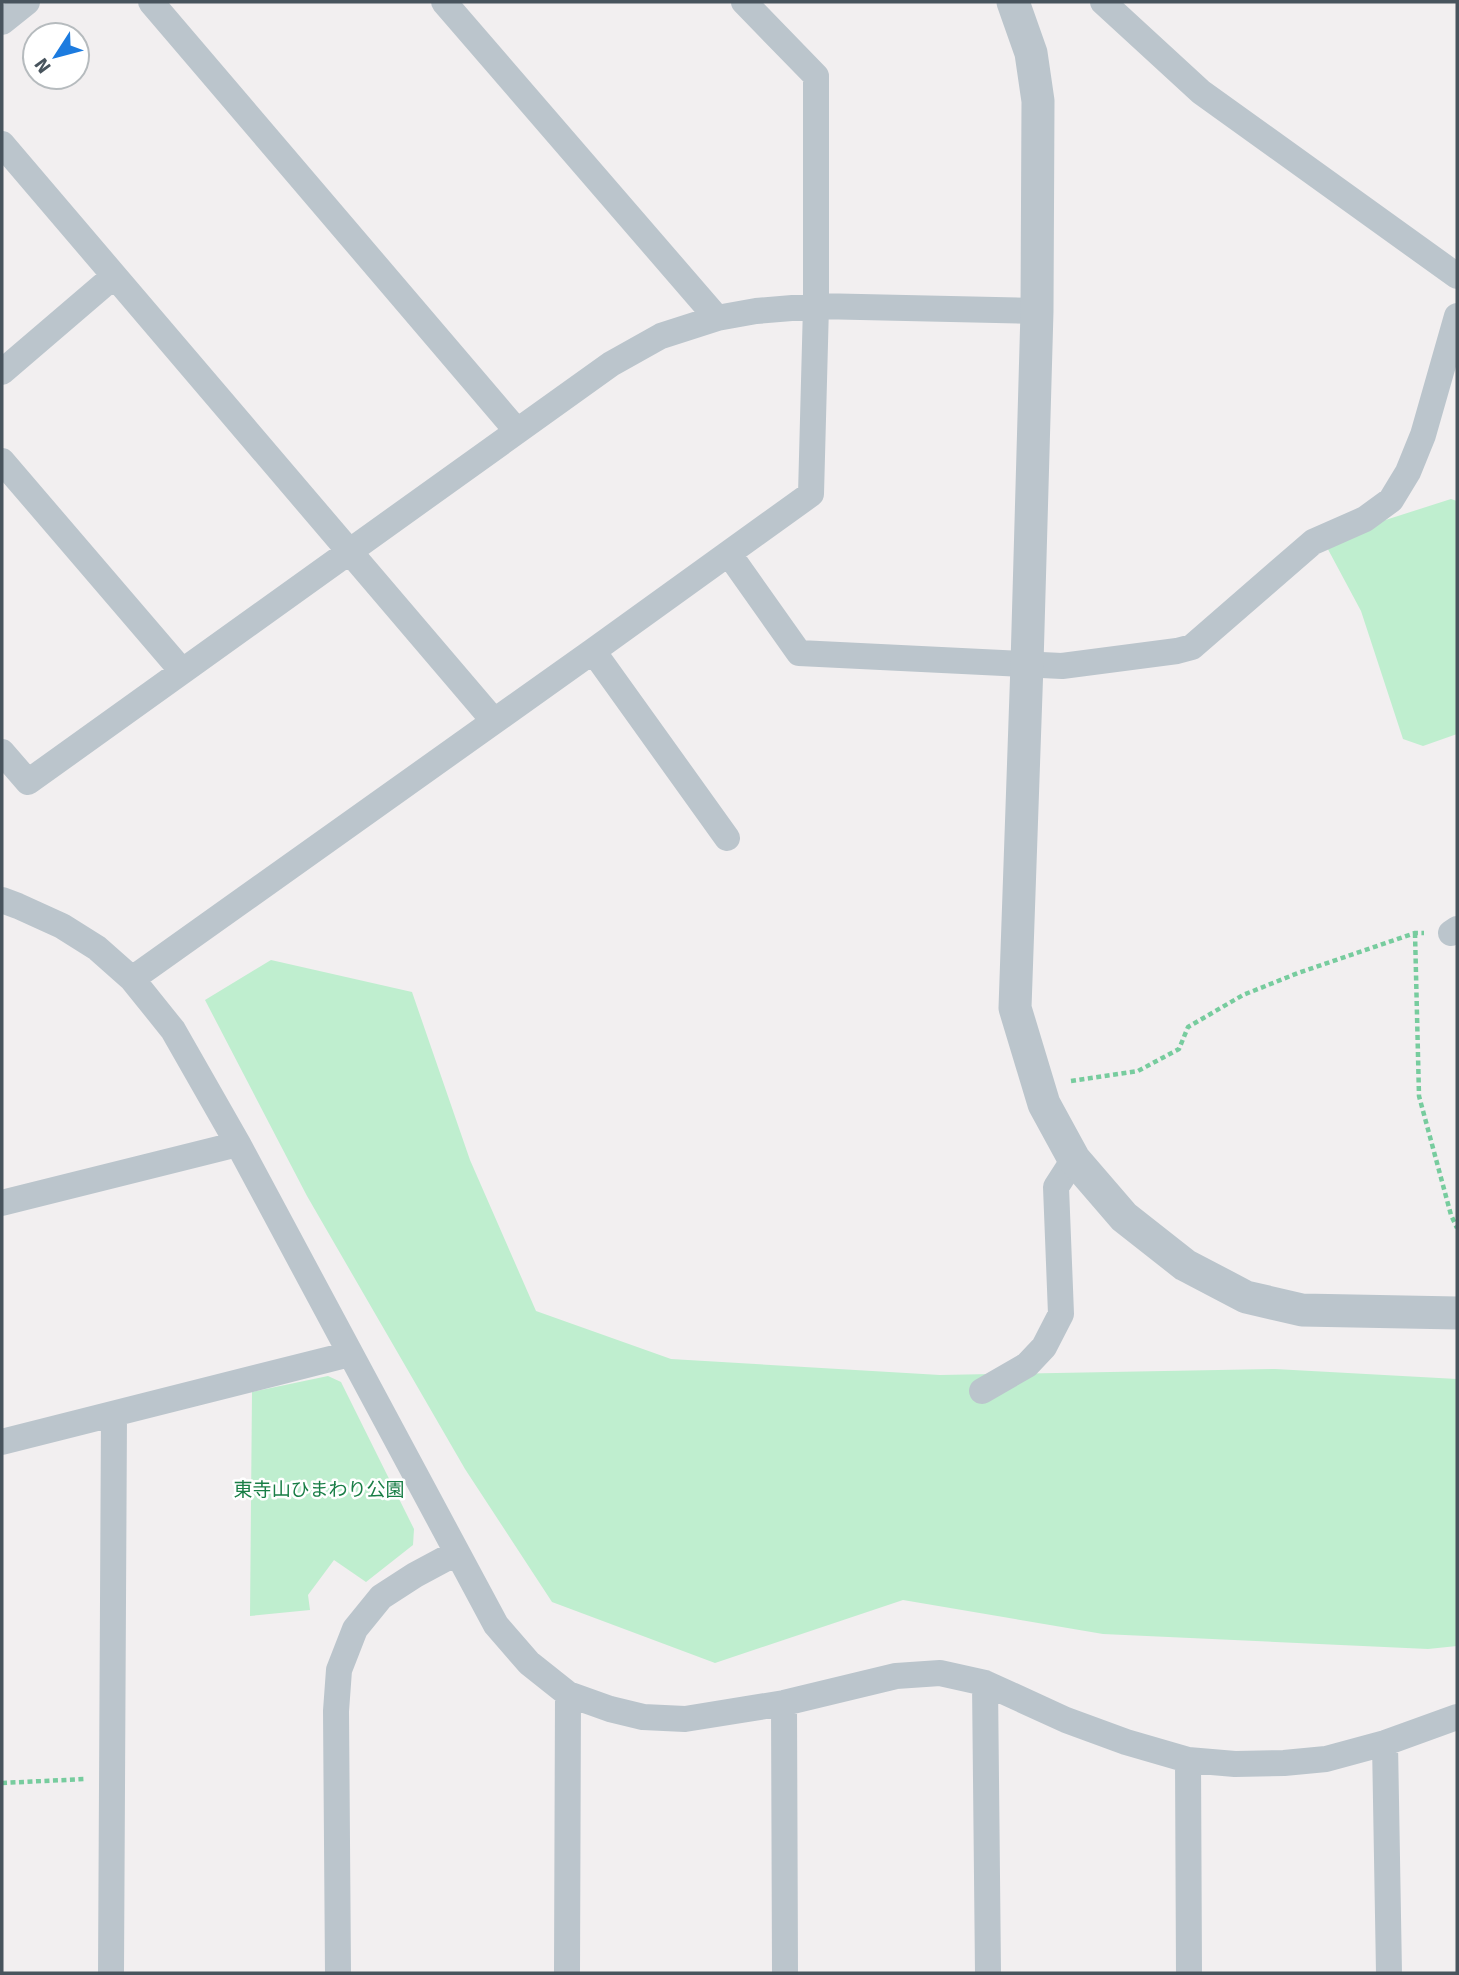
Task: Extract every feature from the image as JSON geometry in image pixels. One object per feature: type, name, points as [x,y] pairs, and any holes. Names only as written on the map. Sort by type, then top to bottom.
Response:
[{"type":"street","points":[[2,22],[27,2]]},
{"type":"street","points":[[151,2],[517,430]]},
{"type":"street","points":[[444,2],[717,318]]},
{"type":"street","points":[[132,979],[811,494],[816,306],[816,76],[744,2]]},
{"type":"street","points":[[1013,2],[1031,53],[1038,101],[1037,311],[1015,1008],[1044,1104],[1074,1159],[1124,1217],[1185,1265],[1246,1297],[1302,1310],[1457,1313]]},
{"type":"street","points":[[1103,2],[1201,92],[1457,276]]},
{"type":"street","points":[[2,144],[494,721]]},
{"type":"street","points":[[2,372],[114,276]]},
{"type":"street","points":[[2,752],[28,782],[517,430],[611,364],[661,337],[717,318],[756,311],[816,306],[1037,311]]},
{"type":"street","points":[[729,554],[799,653],[1062,666],[1192,647],[1313,542],[1365,519],[1391,500],[1408,472],[1423,435],[1457,316]]},
{"type":"street","points":[[2,461],[182,671]]},
{"type":"street","points":[[593,651],[727,838]]},
{"type":"street","points":[[2,900],[62,926],[97,948],[132,979],[173,1030],[238,1144],[496,1625],[529,1663],[568,1693],[610,1709],[643,1717],[685,1719],[784,1703],[896,1676],[940,1673],[985,1683],[1066,1720],[1126,1742],[1188,1760],[1235,1764],[1326,1759],[1385,1743],[1457,1717]]},
{"type":"street","points":[[2,1203],[238,1144]]},
{"type":"street","points":[[982,1391],[1027,1365],[1044,1348],[1061,1314],[1056,1187],[1074,1159]]},
{"type":"street","points":[[2,1442],[350,1354]]},
{"type":"street","points":[[111,1973],[114,1415]]},
{"type":"street","points":[[338,1973],[336,1711],[339,1670],[355,1629],[381,1597],[456,1553]]},
{"type":"street","points":[[985,1683],[988,1973]]},
{"type":"street","points":[[567,1973],[568,1693]]},
{"type":"street","points":[[784,1703],[785,1973]]},
{"type":"street","points":[[1385,1743],[1389,1973]]},
{"type":"street","points":[[1188,1760],[1189,1973]]},
{"type":"path","points":[[1039,1086],[1138,1071],[1180,1049],[1188,1027],[1243,995],[1298,972],[1415,933],[1454,931]]},
{"type":"path","points":[[1415,933],[1419,1096],[1451,1215],[1457,1228]]},
{"type":"path","points":[[2,1783],[112,1778]]},
{"type":"green space","points":[[1451,499],[1457,501],[1457,734],[1423,746],[1403,739],[1361,611],[1323,540]]},
{"type":"green space","points":[[271,960],[412,992],[470,1160],[536,1311],[671,1359],[940,1375],[1275,1369],[1457,1379],[1457,1646],[1428,1649],[1103,1634],[903,1600],[715,1663],[552,1602],[465,1469],[307,1196],[205,1000]]},
{"type":"green space","name":"東寺山ひまわり公園","points":[[328,1376],[341,1382],[414,1529],[413,1545],[366,1582],[334,1560],[308,1595],[310,1610],[250,1616],[252,1392]]}]
